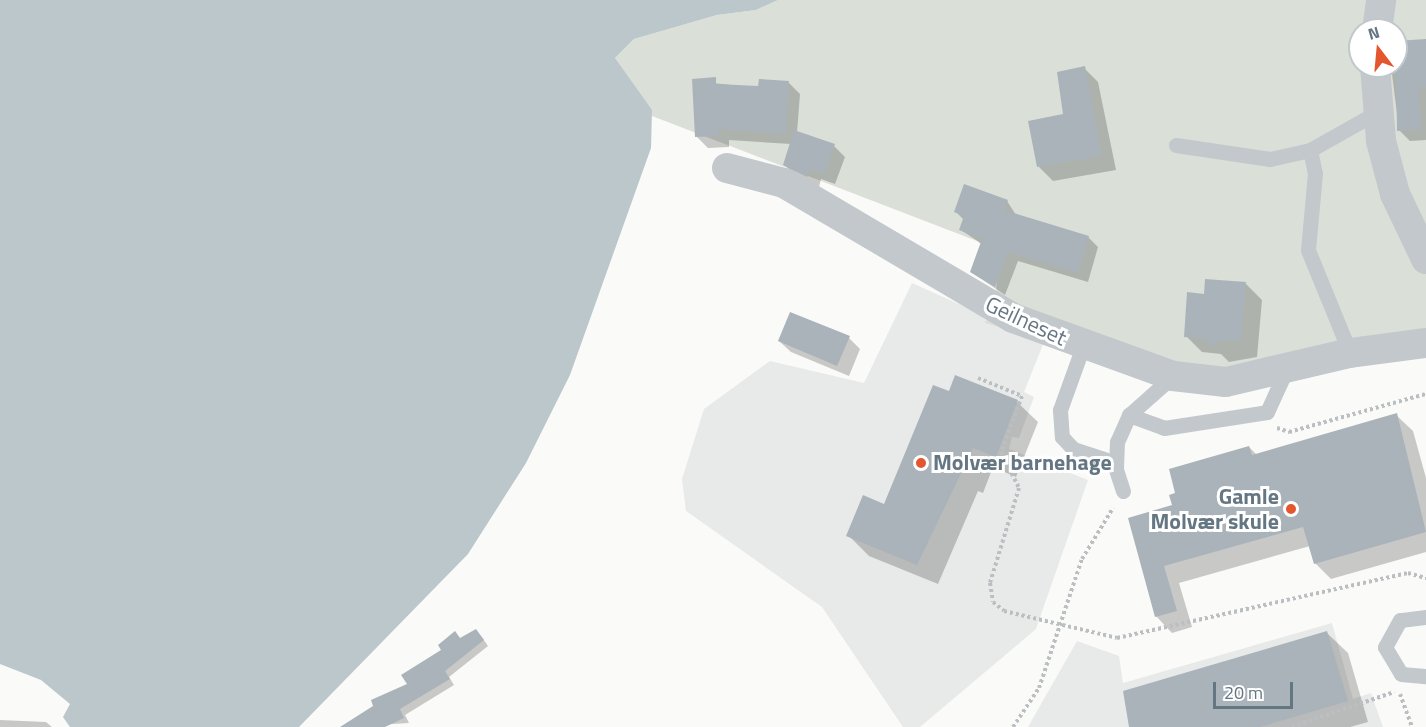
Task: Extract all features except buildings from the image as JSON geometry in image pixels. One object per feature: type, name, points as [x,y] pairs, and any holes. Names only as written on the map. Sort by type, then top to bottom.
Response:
[{"type":"street","points":[[1375,78],[1376,113],[1395,194],[1426,259]]},
{"type":"street","name":"Geilneset","points":[[727,168],[784,183],[1013,318],[1083,346],[1173,376],[1226,382],[1350,353],[1426,343]]},
{"type":"lane","points":[[1176,145],[1254,159],[1310,150],[1376,113]]},
{"type":"lane","points":[[1310,150],[1314,173],[1308,250],[1350,353]]},
{"type":"lane","points":[[1083,346],[1060,411],[1062,437],[1073,449],[1116,463]]},
{"type":"lane","points":[[1129,415],[1164,428],[1268,412],[1288,366]]},
{"type":"lane","points":[[1123,491],[1116,463],[1117,442],[1129,415],[1173,376]]},
{"type":"lane","points":[[1426,617],[1400,620],[1385,647],[1401,674],[1426,676]]},
{"type":"path","points":[[978,378],[1022,396],[1001,452],[1019,488],[990,583],[993,602],[1004,611],[1061,629],[1117,638],[1150,634],[1408,573],[1426,578]]},
{"type":"path","points":[[1268,412],[1276,427],[1289,432],[1426,394]]},
{"type":"path","points":[[1014,727],[1039,688],[1061,629],[1082,559],[1123,491]]},
{"type":"path","points":[[1294,727],[1399,690],[1412,727]]},
{"type":"shaded area","points":[[0,0],[778,0],[756,10],[717,15],[634,39],[615,58],[652,110],[651,148],[570,375],[526,463],[468,554],[299,727],[70,727],[63,717],[70,704],[41,680],[0,664]]},
{"type":"shaded area","points":[[778,0],[1426,0],[1426,335],[1277,379],[1061,344],[985,323],[995,305],[998,270],[993,254],[977,241],[652,116],[615,58],[634,39],[717,15],[756,10]]},
{"type":"shaded area","points":[[912,283],[1044,342],[1024,392],[1034,397],[1019,438],[1012,437],[1009,449],[1088,480],[1036,629],[920,727],[903,727],[822,607],[686,511],[682,479],[704,409],[770,361],[864,383]]},
{"type":"shaded area","points":[[1332,623],[1353,699],[1371,693],[1383,727],[1028,727],[1077,641],[1119,656],[1123,683]]},
{"type":"place","name":"Molvær barnehage","points":[[921,463]]},
{"type":"place","name":"Gamle Molvær skule","points":[[1291,509]]}]
